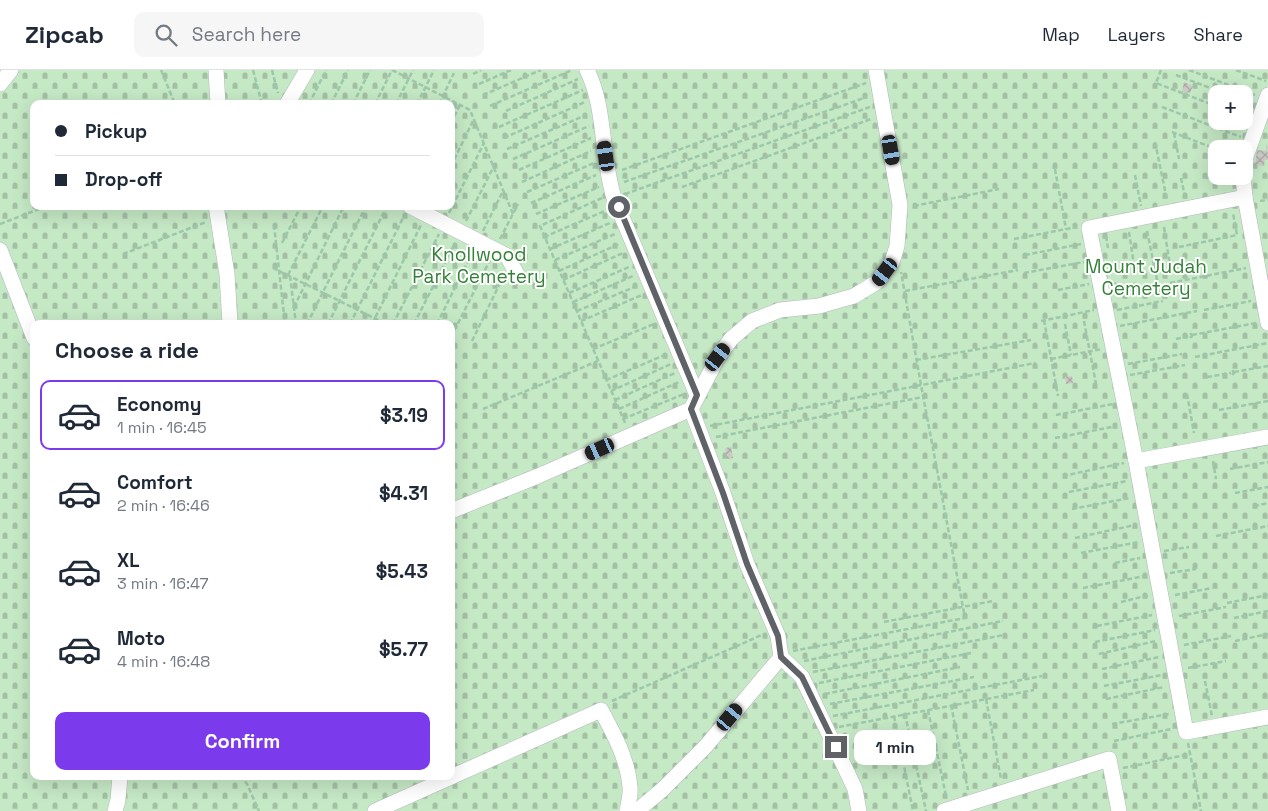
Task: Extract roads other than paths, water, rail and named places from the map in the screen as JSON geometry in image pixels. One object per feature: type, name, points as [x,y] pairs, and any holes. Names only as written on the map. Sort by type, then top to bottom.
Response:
[{"type":"lane","points":[[0,84],[11,70]]},
{"type":"lane","points":[[216,70],[218,100]]},
{"type":"lane","points":[[283,100],[307,70]]},
{"type":"lane","points":[[586,73],[596,93],[622,219],[692,399],[701,434],[747,564],[778,636],[783,658],[814,702],[855,789],[859,811]]},
{"type":"lane","points":[[1253,143],[1262,124],[1266,91]]},
{"type":"lane","points":[[455,509],[538,476],[630,435],[692,399],[708,378],[718,357],[731,339],[752,321],[780,310],[819,306],[854,296],[877,282],[892,262],[897,246],[900,209],[880,92]]},
{"type":"lane","points":[[1243,185],[1242,197],[1268,322]]},
{"type":"lane","points":[[1242,197],[1089,228],[1136,461],[1185,730],[1215,727],[1268,717]]},
{"type":"lane","points":[[408,211],[427,214],[507,256],[518,276]]},
{"type":"lane","points":[[213,213],[227,274],[230,320]]},
{"type":"lane","points":[[0,250],[30,328]]},
{"type":"lane","points":[[1136,461],[1268,437]]},
{"type":"lane","points":[[637,811],[663,789],[706,746],[783,658]]},
{"type":"lane","points":[[455,775],[601,710],[625,763],[631,789],[627,811]]},
{"type":"lane","points":[[947,810],[1109,759],[1119,811]]},
{"type":"lane","points":[[115,811],[120,780]]},
{"type":"lane","points":[[375,811],[444,780]]},
{"type":"park label","name":"Knollwood Park Cemetery","points":[[479,265]]},
{"type":"park label","name":"Mount Judah Cemetery","points":[[1146,277]]}]
